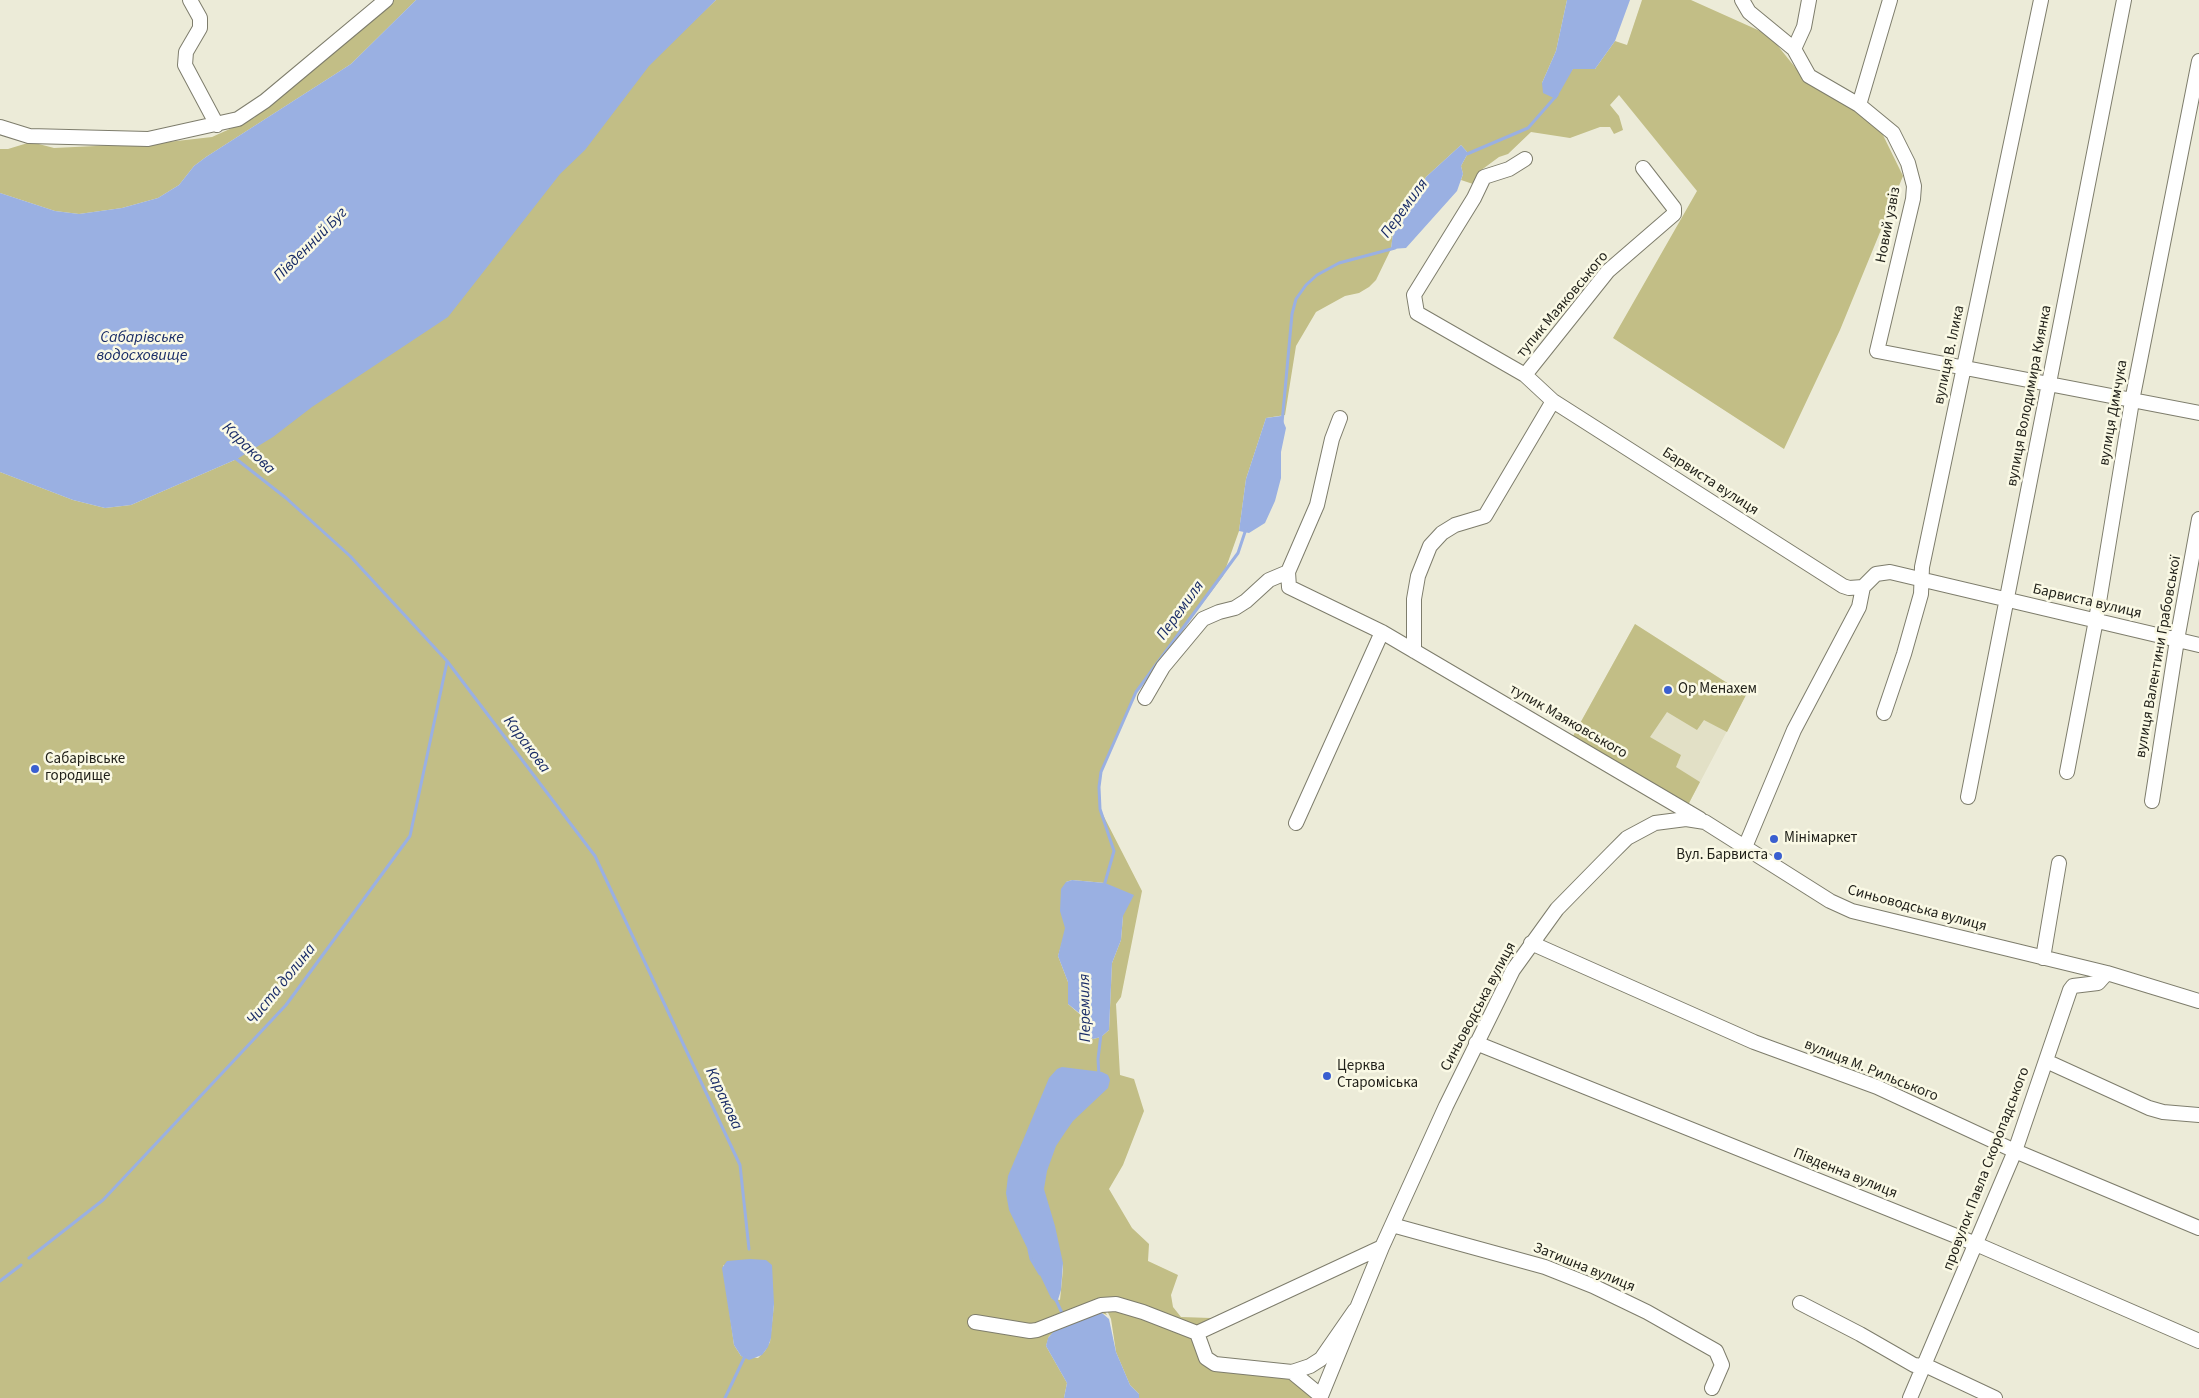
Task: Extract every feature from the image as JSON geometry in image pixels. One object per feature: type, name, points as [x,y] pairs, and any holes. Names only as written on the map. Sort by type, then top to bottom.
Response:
[{"type":"street","points":[[190,0],[200,18],[200,28],[186,52],[185,65],[217,124]]},
{"type":"street","points":[[0,127],[30,136],[148,139],[238,119],[265,100],[386,0]]},
{"type":"street","name":"Новий узвіз","points":[[1742,0],[1749,12],[1794,49],[1809,76],[1859,105],[1892,133],[1908,163],[1914,186],[1913,199],[1877,351],[1964,368]]},
{"type":"street","points":[[1794,49],[1804,27],[1809,0]]},
{"type":"street","points":[[1859,105],[1890,0]]},
{"type":"street","name":"вулиця В. Ілика","points":[[1884,713],[1904,654],[1921,594],[1922,567],[2041,0]]},
{"type":"street","name":"вулиця Володимира Киянка","points":[[1968,798],[2124,0]]},
{"type":"street","name":"вулиця Димчука","points":[[2067,772],[2096,620],[2132,401],[2199,61]]},
{"type":"street","name":"Барвиста вулиця","points":[[1525,159],[1509,169],[1484,177],[1474,198],[1414,296],[1418,313],[1525,375],[1553,400],[1843,586],[1849,588],[1863,587],[1870,578],[1882,572],[2007,599],[2199,645]]},
{"type":"street","name":"тупик Маяковського","points":[[1525,375],[1608,272],[1674,214],[1674,208],[1643,168]]},
{"type":"street","points":[[1964,368],[2199,413]]},
{"type":"street","points":[[1414,651],[1414,599],[1418,576],[1430,546],[1442,533],[1455,525],[1485,516],[1553,400]]},
{"type":"street","points":[[1145,698],[1163,667],[1203,619],[1214,613],[1235,608],[1246,601],[1269,580],[1288,572],[1317,505],[1332,439],[1340,418]]},
{"type":"street","name":"вулиця Валентини Грабовської","points":[[2152,801],[2177,640],[2199,520]]},
{"type":"street","name":"тупик Маяковського","points":[[1288,572],[1289,587],[1382,632],[1705,822]]},
{"type":"street","points":[[1745,847],[1794,730],[1859,607],[1863,587]]},
{"type":"street","points":[[1296,823],[1382,632]]},
{"type":"street","name":"Синьоводська вулиця","points":[[1292,1372],[1321,1396],[1382,1246],[1476,1043],[1513,970],[1557,909],[1627,838],[1655,823],[1686,819],[1705,822],[1830,901],[1852,911],[2107,973],[2199,1000]]},
{"type":"street","points":[[2043,958],[2059,863]]},
{"type":"street","name":"вулиця М. Рильського","points":[[1531,943],[1754,1042],[1877,1087],[2015,1151],[2199,1228]]},
{"type":"street","name":"провулок Павла Скоропадського","points":[[1910,1398],[2015,1151],[2070,990],[2074,986],[2098,983],[2107,973]]},
{"type":"street","name":"Південна вулиця","points":[[1476,1043],[1976,1244],[2199,1341]]},
{"type":"street","points":[[2046,1061],[2149,1108],[2163,1112],[2199,1115]]},
{"type":"street","name":"Затишна вулиця","points":[[1392,1225],[1545,1267],[1593,1286],[1647,1312],[1716,1351],[1722,1365],[1712,1388]]},
{"type":"street","points":[[975,1322],[1037,1330],[1101,1305],[1116,1304],[1144,1312],[1197,1333],[1382,1246]]},
{"type":"street","points":[[1800,1303],[1914,1365],[1924,1366],[1995,1398]]},
{"type":"street","name":"Синьоводська вулиця","points":[[1292,1372],[1310,1366],[1321,1359],[1355,1310]]},
{"type":"street","points":[[1197,1333],[1206,1358],[1215,1364],[1292,1372]]},
{"type":"shaded area","points":[[389,0],[416,0],[351,64],[206,157],[194,166],[179,185],[158,198],[122,208],[79,214],[55,211],[0,193],[0,149],[8,149],[31,142],[54,148],[159,143],[212,137],[254,118],[296,79],[371,22]]},
{"type":"shaded area","points":[[716,0],[1567,0],[1556,51],[1542,83],[1573,69],[1595,69],[1615,41],[1627,45],[1642,0],[1691,0],[1769,35],[1807,82],[1852,108],[1882,133],[1903,176],[1840,330],[1784,449],[1613,338],[1697,191],[1619,95],[1610,105],[1619,116],[1623,130],[1614,134],[1610,127],[1600,127],[1570,138],[1531,132],[1508,154],[1499,157],[1480,171],[1473,184],[1461,180],[1463,174],[1461,166],[1468,153],[1461,145],[1426,177],[1403,220],[1393,233],[1391,249],[1376,280],[1359,293],[1345,296],[1316,312],[1296,346],[1285,415],[1266,418],[1246,479],[1239,531],[1223,576],[1136,692],[1101,772],[1099,787],[1100,809],[1142,891],[1121,997],[1116,1004],[1120,1075],[1134,1079],[1144,1111],[1123,1165],[1109,1189],[1132,1228],[1149,1244],[1148,1261],[1178,1275],[1171,1295],[1173,1307],[1181,1317],[1211,1318],[1215,1325],[1197,1334],[1206,1358],[1292,1372],[1324,1398],[1139,1398],[1139,1394],[1130,1385],[1116,1352],[1111,1319],[1104,1304],[1104,1310],[1107,1315],[1102,1313],[1068,1325],[1049,1336],[1046,1346],[1067,1383],[1064,1398],[0,1398],[0,472],[73,500],[105,508],[131,505],[237,459],[527,177]],"holes":[[[1072,880],[1105,883],[1123,916],[1121,940],[1112,963],[1109,1030],[1101,1037],[1093,1039],[1082,1016],[1068,1004],[1068,982],[1058,956],[1065,933],[1066,882]],[[1063,1263],[1060,1300],[1051,1298]],[[723,1265],[774,1304],[770,1342],[765,1351],[758,1358],[741,1356],[734,1345]]]},
{"type":"shaded area","points":[[1635,624],[1746,695],[1688,805],[1573,736]]},
{"type":"shaded area","points":[[1635,624],[1746,695],[1727,732],[1704,720],[1697,730],[1667,712],[1650,737],[1681,755],[1676,767],[1700,782],[1688,805],[1573,736]]},
{"type":"water","name":"Сабарівське водосховище","points":[[416,0],[716,0],[649,66],[585,150],[560,174],[448,317],[312,407],[273,437],[237,459],[131,505],[105,508],[73,500],[0,472],[0,193],[55,211],[79,214],[122,208],[158,198],[179,185],[194,166],[206,157],[351,64]]},
{"type":"water","points":[[1567,0],[1630,0],[1615,41],[1595,69],[1573,69],[1556,99],[1543,93],[1542,83],[1556,51]]},
{"type":"water","points":[[1461,145],[1468,153],[1461,166],[1463,174],[1457,191],[1406,248],[1391,249],[1393,233],[1403,220],[1426,177]]},
{"type":"water","points":[[1281,416],[1286,428],[1281,452],[1281,478],[1275,501],[1265,523],[1249,533],[1239,531],[1246,479],[1266,418]]},
{"type":"water","points":[[1072,880],[1105,883],[1134,895],[1123,916],[1121,940],[1112,963],[1109,1030],[1101,1037],[1093,1039],[1090,1036],[1083,1016],[1068,1004],[1068,982],[1058,956],[1065,928],[1060,911],[1061,889],[1066,882]]},
{"type":"water","points":[[1062,1067],[1102,1072],[1108,1075],[1110,1080],[1108,1088],[1073,1121],[1066,1131],[1056,1146],[1047,1171],[1044,1189],[1063,1263],[1061,1290],[1057,1303],[1051,1298],[1009,1210],[1006,1193],[1008,1176],[1049,1078],[1057,1069]]},
{"type":"water","points":[[766,1260],[772,1265],[774,1304],[771,1338],[768,1347],[762,1355],[749,1360],[741,1356],[734,1345],[722,1268],[727,1261]]},
{"type":"water","points":[[1096,1313],[1102,1313],[1109,1319],[1116,1352],[1130,1385],[1139,1394],[1139,1398],[1064,1398],[1067,1383],[1046,1346],[1048,1338],[1053,1332]]},
{"type":"waterway","name":"Перемиля","points":[[1467,154],[1528,128],[1557,95]]},
{"type":"waterway","name":"Перемиля","points":[[1282,423],[1292,314],[1296,299],[1306,285],[1317,275],[1339,263],[1397,246]]},
{"type":"waterway","name":"Каракова","points":[[235,458],[286,498],[350,556],[447,661],[595,856],[740,1165],[749,1249]]},
{"type":"waterway","name":"Перемиля","points":[[1104,886],[1114,851],[1100,809],[1099,787],[1101,772],[1136,692],[1238,553],[1246,529]]},
{"type":"waterway","name":"Чиста долина","points":[[29,1258],[103,1200],[286,1005],[410,836],[447,662]]},
{"type":"waterway","name":"Перемиля","points":[[1099,1075],[1098,1059],[1101,1034]]},
{"type":"waterway","name":"Перемиля","points":[[1029,1250],[1031,1259],[1040,1274]]},
{"type":"waterway","name":"Чиста долина","points":[[0,1281],[21,1265]]},
{"type":"waterway","name":"Перемиля","points":[[1056,1300],[1062,1313]]},
{"type":"waterway","name":"Каракова","points":[[725,1398],[745,1356]]},
{"type":"place","name":"Ор Менахем","points":[[1668,690]]},
{"type":"place","name":"Сабарівське городище","points":[[35,769]]},
{"type":"place","name":"Мінімаркет","points":[[1774,839]]},
{"type":"place","name":"Вул. Барвиста","points":[[1778,856]]},
{"type":"place","name":"Церква Староміська","points":[[1327,1076]]},
{"type":"water label","name":"Південний Буг","points":[[311,245]]}]
